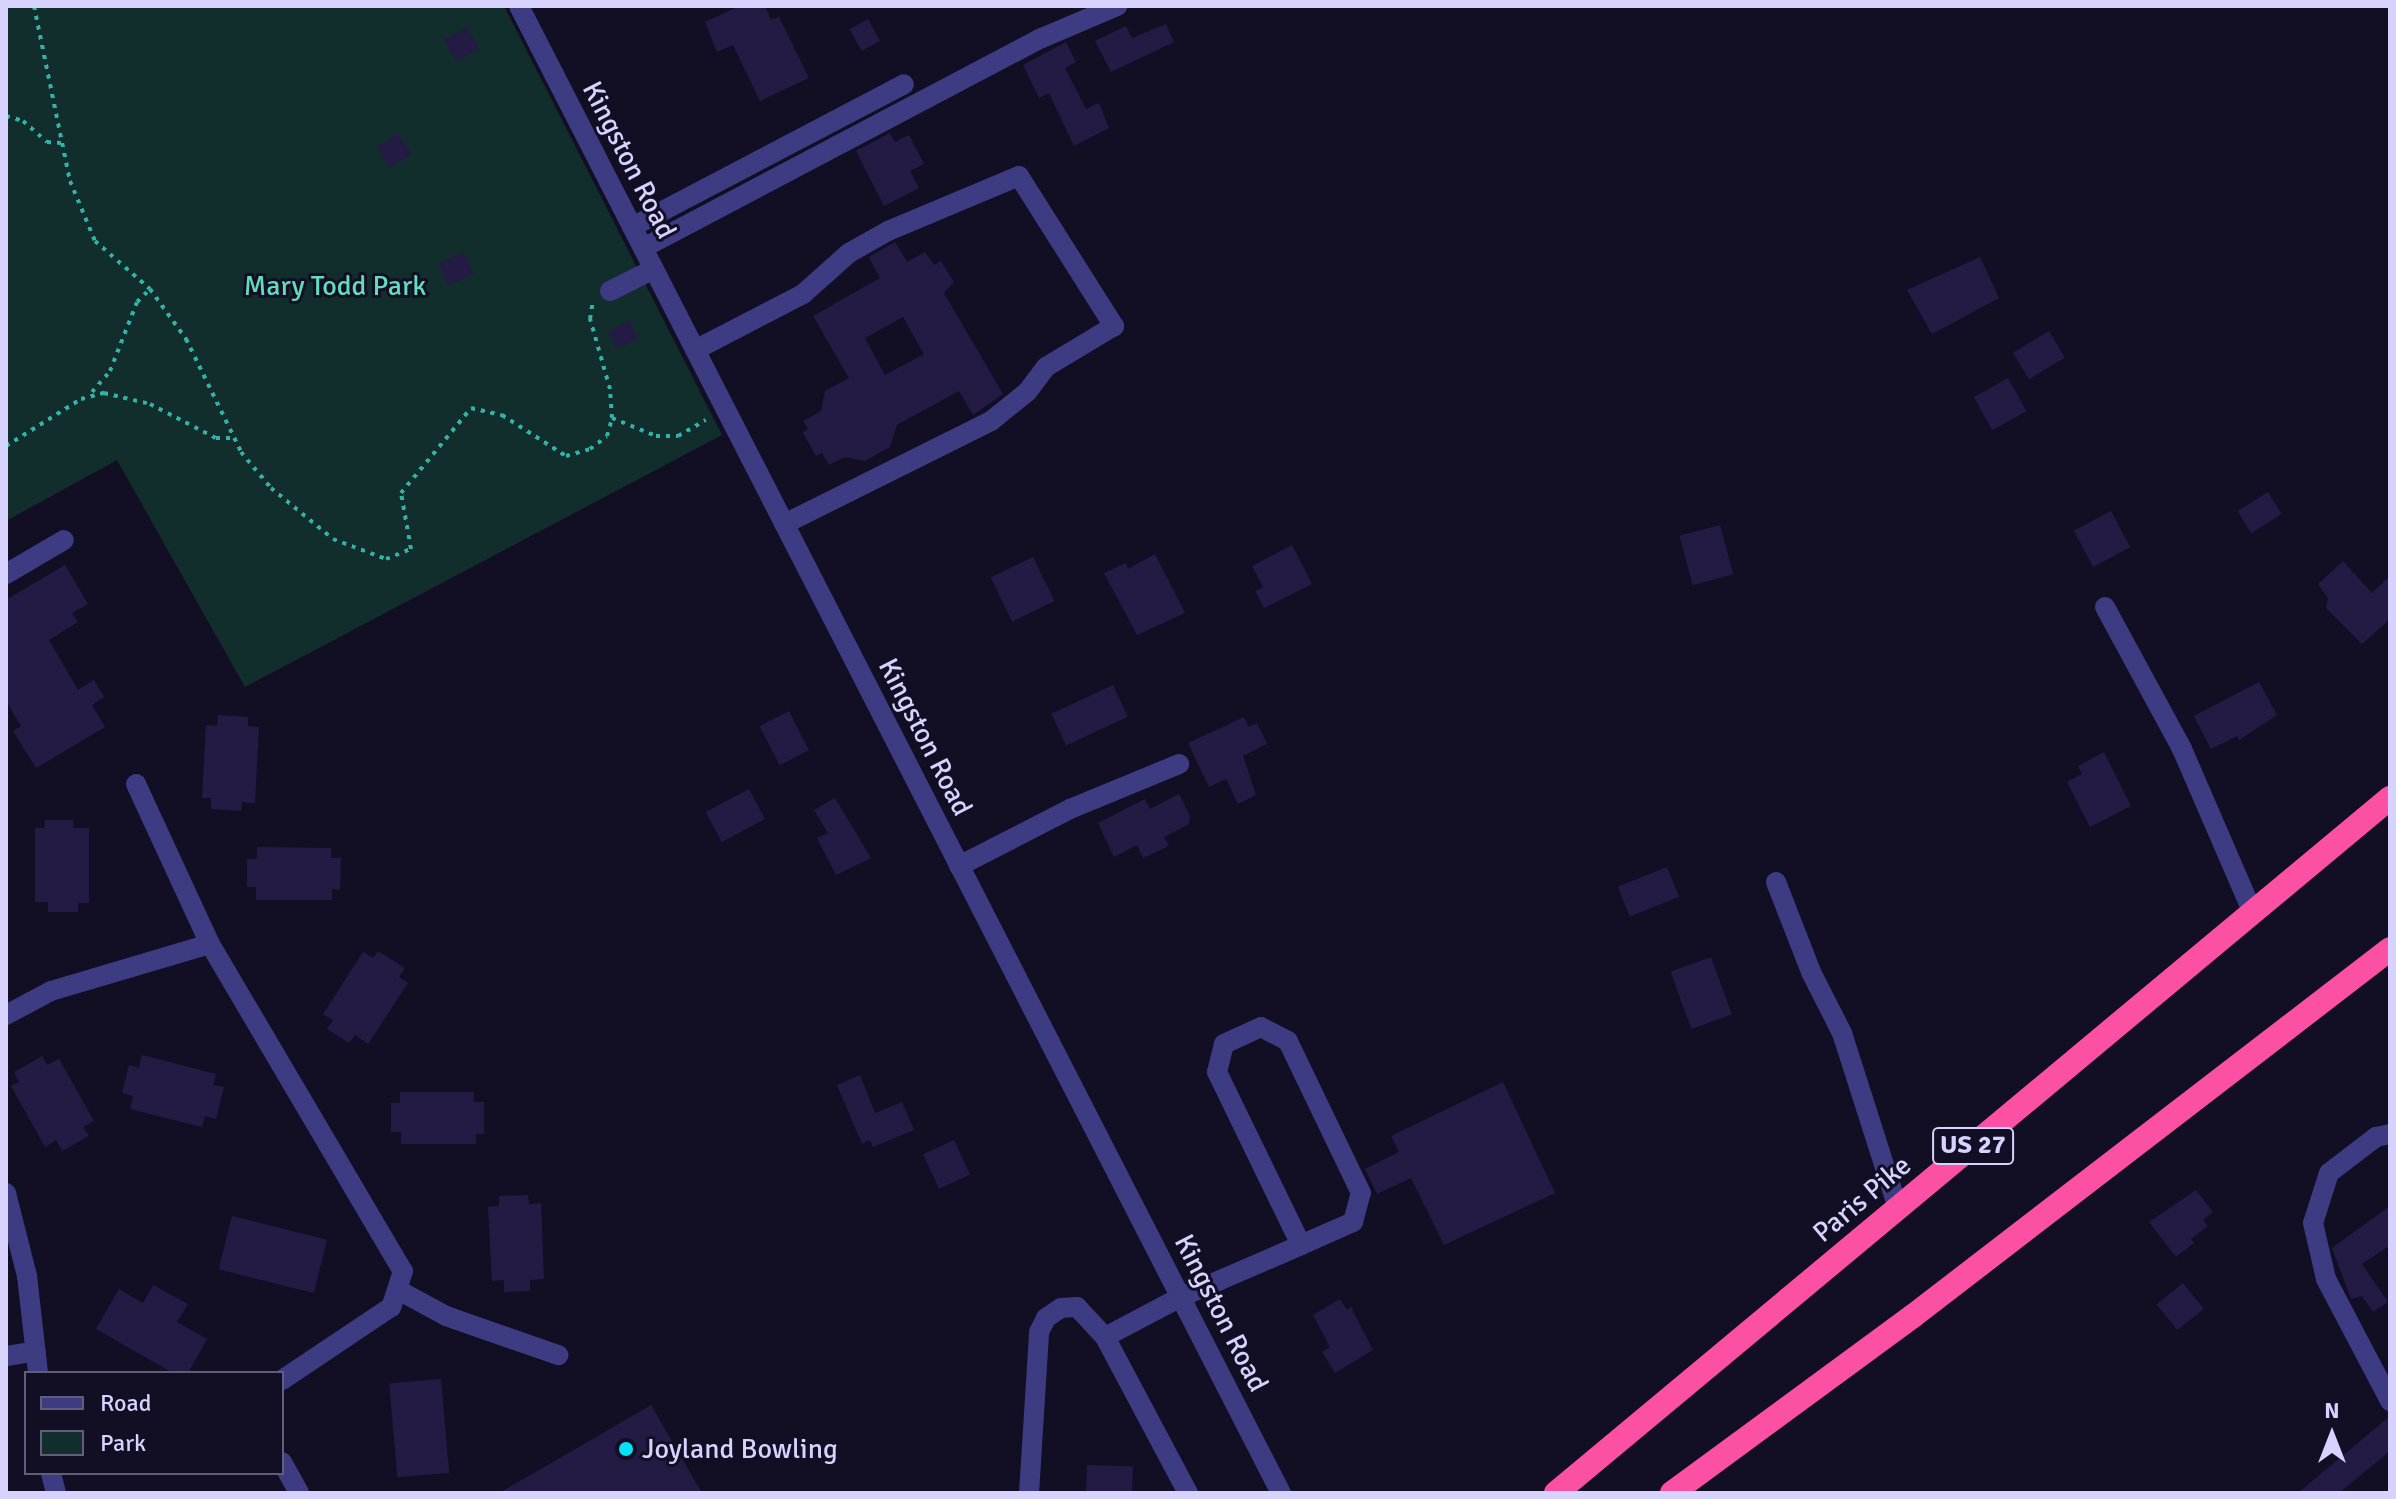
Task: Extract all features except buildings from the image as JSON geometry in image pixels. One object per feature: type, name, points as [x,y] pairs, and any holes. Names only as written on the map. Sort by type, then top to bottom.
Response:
[{"type":"highway","name":"Paris Pike","points":[[1556,1493],[2390,798]]},
{"type":"highway","points":[[1672,1493],[1913,1316],[2390,949]]},
{"type":"street","name":"Kingston Road","points":[[519,6],[1281,1493]]},
{"type":"street","points":[[643,248],[1042,38],[1117,6]]},
{"type":"street","points":[[632,227],[904,84]]},
{"type":"street","points":[[695,350],[803,294],[849,253],[888,231],[1019,176],[1114,326],[1046,367],[1027,392],[991,421],[784,524]]},
{"type":"street","points":[[610,291],[654,269]]},
{"type":"street","points":[[6,574],[64,540]]},
{"type":"street","points":[[2105,607],[2182,749],[2253,913]]},
{"type":"street","points":[[959,866],[1070,809],[1179,764]]},
{"type":"street","points":[[136,784],[210,944],[403,1271],[400,1291],[391,1307],[284,1379]]},
{"type":"street","points":[[1776,882],[1811,972],[1842,1033],[1898,1208]]},
{"type":"street","points":[[6,1015],[51,991],[210,944]]},
{"type":"street","points":[[1105,1337],[1181,1297],[1301,1245],[1353,1222],[1361,1193],[1288,1041],[1261,1027],[1224,1044],[1217,1072],[1301,1245]]},
{"type":"street","points":[[2390,1134],[2376,1137],[2329,1173],[2313,1223],[2316,1255],[2326,1279],[2390,1401]]},
{"type":"street","points":[[6,1193],[27,1276],[38,1371]]},
{"type":"street","points":[[400,1291],[446,1316],[558,1355]]},
{"type":"street","points":[[1029,1493],[1039,1332],[1046,1318],[1061,1308],[1077,1307],[1105,1337],[1188,1493]]},
{"type":"street","points":[[6,1356],[36,1351]]},
{"type":"street","points":[[284,1466],[299,1493]]},
{"type":"path","points":[[34,6],[78,211],[95,241],[150,289],[186,339],[236,438],[271,488],[312,525],[333,539],[386,559],[411,549],[401,493],[471,408],[502,415],[566,456],[590,449],[607,436],[612,418],[589,305],[610,291]]},
{"type":"path","points":[[6,116],[23,121],[47,142],[61,143]]},
{"type":"path","points":[[6,446],[90,394],[110,371],[137,302],[150,289]]},
{"type":"path","points":[[90,394],[135,399],[216,438],[236,438]]},
{"type":"path","points":[[612,418],[656,436],[678,436],[711,417]]},
{"type":"green space","name":"Mary Todd Park","points":[[6,6],[504,6],[722,435],[245,687],[117,460],[6,521]]},
{"type":"place","name":"Joyland Bowling","points":[[626,1449]]}]
